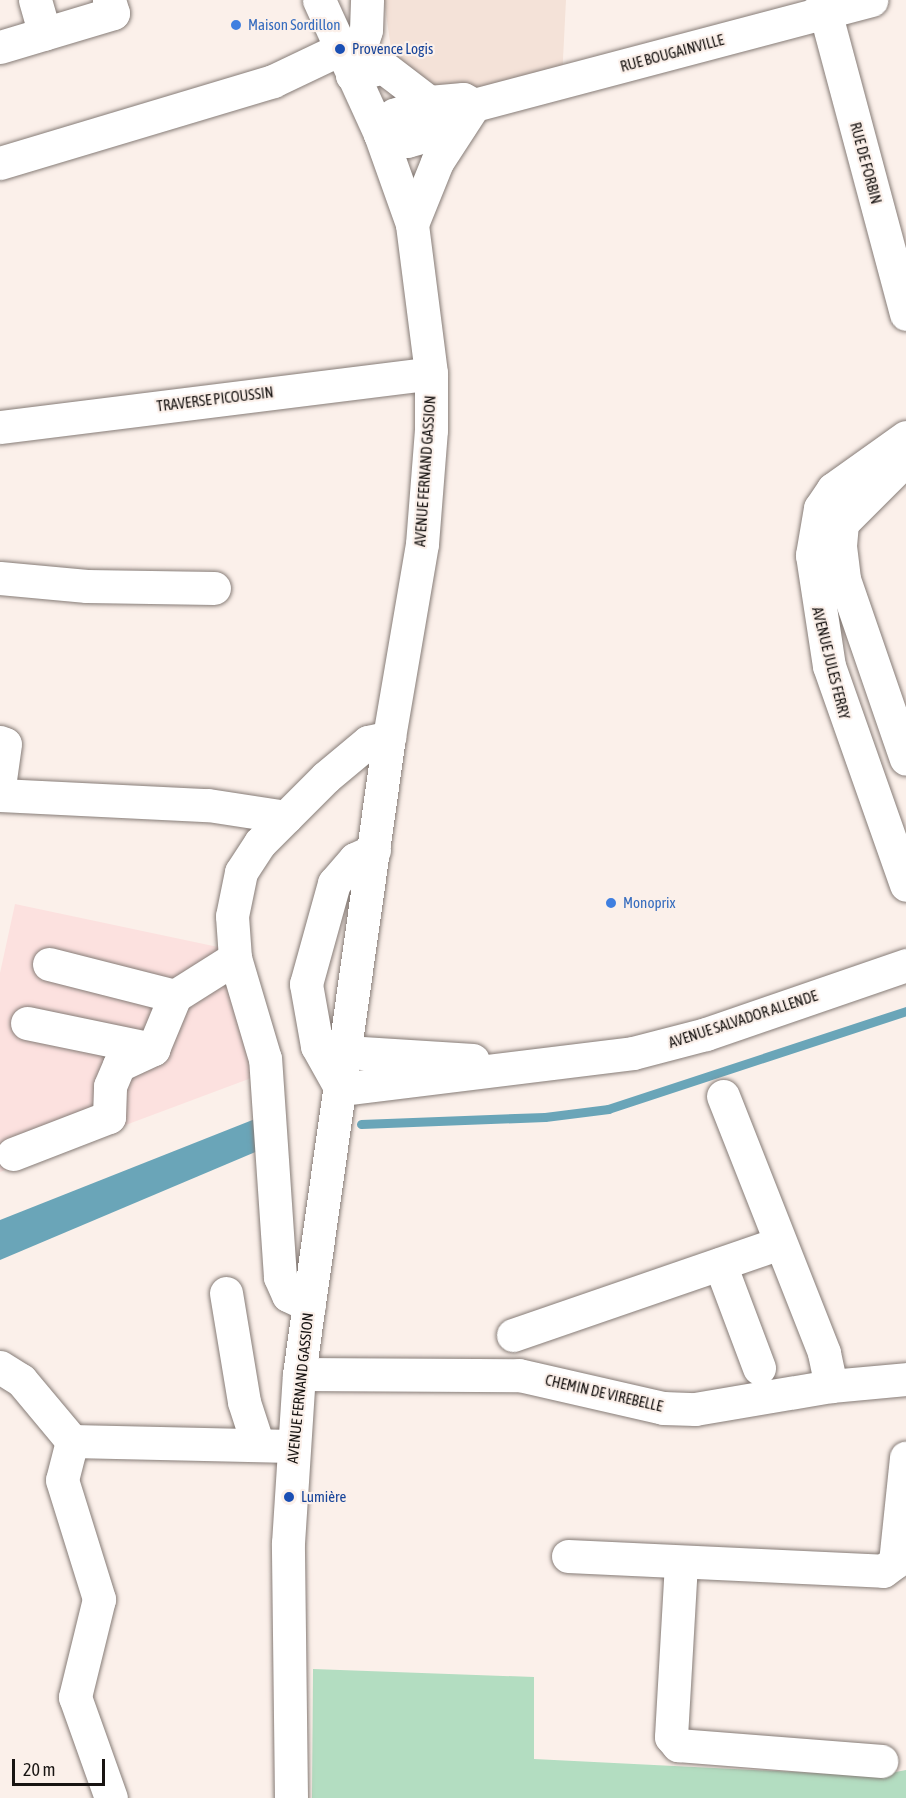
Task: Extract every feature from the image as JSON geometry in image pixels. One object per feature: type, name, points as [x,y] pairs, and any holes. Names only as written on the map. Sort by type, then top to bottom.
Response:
[{"type":"street","points":[[35,0],[45,34]]},
{"type":"street","points":[[0,47],[113,13],[109,0]]},
{"type":"street","name":"AVENUE FERNAND GASSION","points":[[291,1798],[292,1446],[299,1374],[389,737],[422,544],[431,373],[412,224],[380,134],[319,0]]},
{"type":"street","points":[[346,62],[366,30],[367,0]]},
{"type":"street","name":"RUE BOUGAINVILLE","points":[[467,116],[463,99],[429,102],[394,115],[380,134],[407,141],[467,116],[824,6],[871,0]]},
{"type":"street","name":"RUE DE FORBIN","points":[[824,6],[906,314]]},
{"type":"street","points":[[0,163],[273,81],[346,62],[383,67],[429,102]]},
{"type":"street","points":[[412,224],[437,162],[467,116]]},
{"type":"street","name":"TRAVERSE PICOUSSIN","points":[[0,428],[431,373]]},
{"type":"street","name":"AVENUE JULES FERRY","points":[[906,437],[833,489],[820,508],[812,555],[829,666],[906,885]]},
{"type":"street","points":[[906,461],[857,502],[842,523],[840,546],[844,579],[906,759]]},
{"type":"street","points":[[0,578],[214,588]]},
{"type":"street","points":[[309,1305],[288,1295],[280,1278],[265,1059],[235,958],[232,916],[241,872],[286,817],[368,742],[389,737]]},
{"type":"street","points":[[0,742],[5,744],[0,779]]},
{"type":"street","points":[[0,795],[208,806],[286,817]]},
{"type":"street","points":[[341,1089],[317,1046],[306,984],[333,883],[355,859],[374,850]]},
{"type":"street","points":[[13,1154],[109,1117],[110,1086],[119,1065],[153,1049],[175,996],[235,958]]},
{"type":"street","points":[[49,964],[175,996]]},
{"type":"street","name":"AVENUE SALVADOR ALLENDE","points":[[341,1089],[633,1053],[706,1034],[906,965]]},
{"type":"street","points":[[27,1023],[153,1049]]},
{"type":"street","name":"AVENUE SALVADOR ALLENDE","points":[[346,1052],[540,1063]]},
{"type":"street","points":[[723,1096],[778,1244],[824,1353],[831,1386]]},
{"type":"street","points":[[513,1335],[778,1244]]},
{"type":"street","points":[[720,1264],[759,1368]]},
{"type":"street","points":[[226,1293],[244,1402],[258,1445]]},
{"type":"street","points":[[0,1367],[21,1380],[72,1441],[292,1446]]},
{"type":"street","name":"CHEMIN DE VIREBELLE","points":[[299,1374],[519,1375],[663,1408],[746,1401],[831,1386],[906,1379]]},
{"type":"street","points":[[72,1441],[62,1480],[99,1599],[75,1697],[111,1798]]},
{"type":"street","points":[[568,1556],[866,1574],[900,1562],[906,1458]]},
{"type":"street","points":[[681,1563],[671,1737],[678,1745],[881,1761]]},
{"type":"shaded area","points":[[384,0],[566,0],[562,79],[399,104]]},
{"type":"shaded area","points":[[15,904],[218,947],[254,1077],[0,1172],[0,973]]},
{"type":"green space","points":[[313,1669],[534,1677],[534,1759],[875,1776],[906,1770],[906,1798],[312,1798]]},
{"type":"water","points":[[255,1119],[260,1150],[0,1260],[0,1220]]},
{"type":"waterway","points":[[361,1124],[545,1117],[608,1109],[906,1011]]},
{"type":"place","name":"Maison Sordillon","points":[[236,25]]},
{"type":"place","name":"Provence Logis","points":[[340,49]]},
{"type":"place","name":"Monoprix","points":[[611,903]]},
{"type":"place","name":"Lumière","points":[[289,1497]]}]
